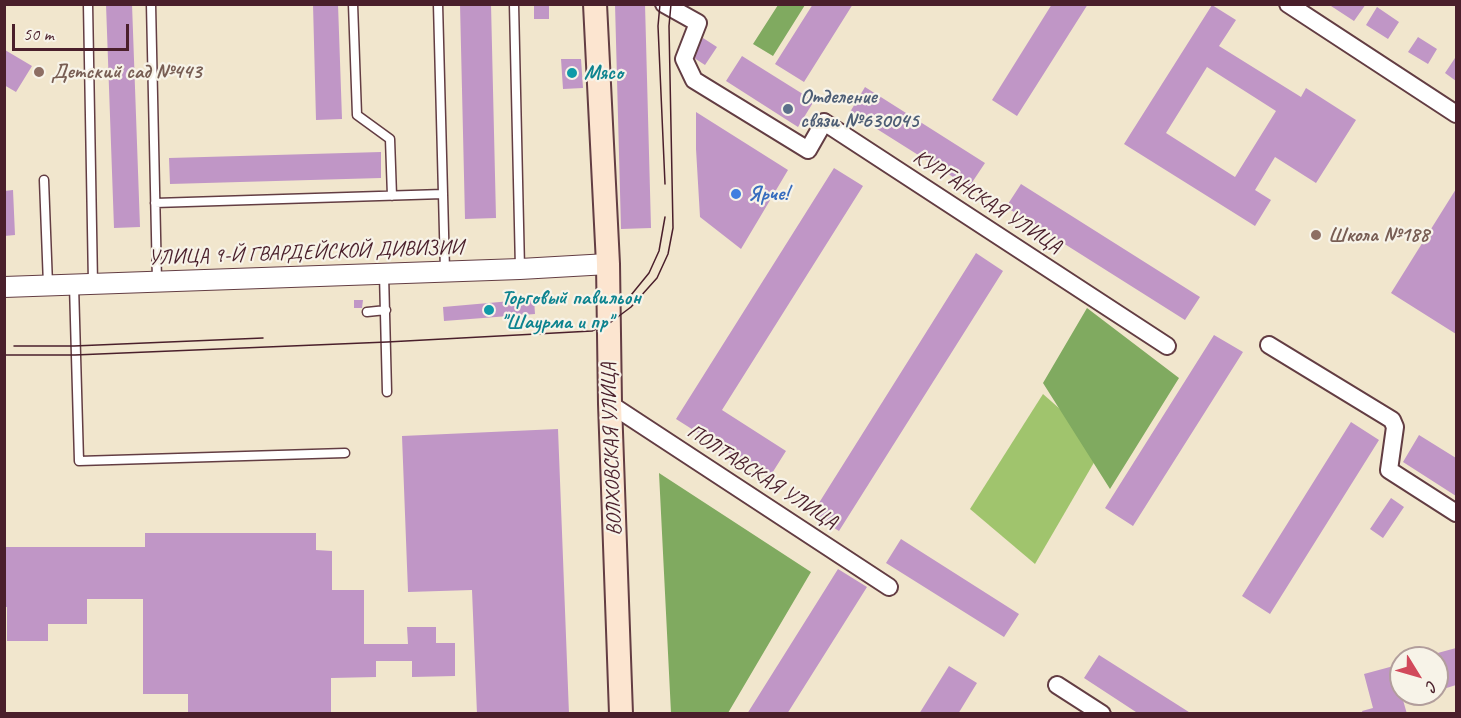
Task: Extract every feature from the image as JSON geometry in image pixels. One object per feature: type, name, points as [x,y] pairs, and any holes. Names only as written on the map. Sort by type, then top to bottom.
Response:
[{"type":"main road","name":"ВОЛХОВСКАЯ УЛИЦА","points":[[595,4],[608,264],[610,404],[621,714]]},
{"type":"street","name":"КУРГАНСКАЯ УЛИЦА","points":[[664,4],[698,23],[684,59],[694,80],[808,150],[824,122],[1167,346]]},
{"type":"street","points":[[1288,4],[1456,114]]},
{"type":"street","name":"УЛИЦА 9-Й ГВАРДЕЙСКОЙ ДИВИЗИИ","points":[[4,287],[608,264]]},
{"type":"street","points":[[1269,345],[1392,420],[1395,427],[1389,470],[1456,513]]},
{"type":"street","name":"ПОЛТАВСКАЯ УЛИЦА","points":[[610,404],[889,587]]},
{"type":"street","points":[[1057,685],[1102,714]]},
{"type":"lane","points":[[88,4],[79,461],[345,453]]},
{"type":"lane","points":[[151,4],[157,282]]},
{"type":"lane","points":[[353,4],[357,115],[390,139],[392,196]]},
{"type":"lane","points":[[438,4],[445,272]]},
{"type":"lane","points":[[514,4],[520,269]]},
{"type":"lane","points":[[44,180],[48,286]]},
{"type":"lane","points":[[155,203],[443,194]]},
{"type":"lane","points":[[384,274],[387,392]]},
{"type":"lane","points":[[368,312],[386,310]]},
{"type":"green space","points":[[778,5],[805,5],[773,56],[753,44]]},
{"type":"green space","points":[[1087,308],[1179,378],[1110,489],[1043,383]]},
{"type":"green space","points":[[1043,394],[1103,447],[1035,564],[970,509]]},
{"type":"green space","points":[[659,473],[811,572],[728,713],[671,713]]},
{"type":"building","points":[[106,4],[132,4],[140,227],[114,228]]},
{"type":"building","points":[[313,4],[338,4],[342,119],[316,120]]},
{"type":"building","points":[[460,4],[491,4],[496,218],[465,219]]},
{"type":"building","points":[[534,4],[549,4],[549,19],[534,19]]},
{"type":"building","points":[[615,4],[645,4],[651,228],[621,229]]},
{"type":"building","points":[[813,4],[853,4],[804,82],[775,64]]},
{"type":"building","points":[[1052,4],[1088,4],[1017,116],[992,100]]},
{"type":"building","points":[[1332,4],[1366,4],[1354,21],[1331,6]]},
{"type":"building","points":[[1212,5],[1236,20],[1219,46],[1301,97],[1306,88],[1356,120],[1316,183],[1275,157],[1255,190],[1271,200],[1255,226],[1124,144]],"holes":[[[1207,67],[1276,111],[1235,177],[1166,133]]]},
{"type":"building","points":[[1377,7],[1399,22],[1388,39],[1366,25]]},
{"type":"building","points":[[1418,37],[1437,49],[1428,64],[1408,52]]},
{"type":"building","points":[[703,38],[717,47],[705,65],[691,56]]},
{"type":"building","points":[[5,50],[32,66],[16,92],[4,85]]},
{"type":"building","points":[[742,56],[814,101],[798,127],[726,81]]},
{"type":"building","name":"Мясо","points":[[561,59],[581,59],[583,88],[563,89]]},
{"type":"building","points":[[1456,59],[1456,81],[1445,73]]},
{"type":"building","points":[[865,87],[985,163],[969,187],[850,112]]},
{"type":"building","name":"Ярче!","points":[[696,112],[788,170],[741,249],[700,217]]},
{"type":"building","points":[[381,152],[381,178],[170,184],[169,158]]},
{"type":"building","points":[[834,168],[863,186],[722,410],[786,451],[769,478],[676,419]]},
{"type":"building","points":[[1021,184],[1200,297],[1185,320],[1006,207]]},
{"type":"building","points":[[1456,189],[1456,334],[1391,293]]},
{"type":"building","points":[[13,190],[15,235],[4,236],[4,191]]},
{"type":"building","points":[[976,253],[1003,271],[839,531],[812,514]]},
{"type":"building","name":"Торговый павильон \"Шаурма и пр\"","points":[[534,299],[535,314],[444,321],[443,307]]},
{"type":"building","points":[[354,300],[363,300],[362,308],[354,308]]},
{"type":"building","points":[[1214,335],[1243,352],[1133,526],[1105,508]]},
{"type":"building","points":[[1351,422],[1379,440],[1270,614],[1242,596]]},
{"type":"building","points":[[558,429],[569,714],[477,714],[472,590],[408,592],[402,436]]},
{"type":"building","points":[[1419,435],[1456,458],[1456,496],[1403,462]]},
{"type":"building","points":[[1391,498],[1404,507],[1383,538],[1370,529]]},
{"type":"building","points":[[145,533],[316,533],[316,550],[332,551],[332,590],[364,590],[364,644],[408,644],[407,627],[436,627],[436,643],[455,643],[455,676],[412,677],[412,661],[376,661],[376,677],[331,678],[331,714],[188,714],[188,694],[143,694],[143,599],[87,599],[87,624],[48,624],[48,641],[7,641],[7,607],[4,607],[4,547],[145,547]]},
{"type":"building","points":[[901,539],[1019,614],[1004,637],[886,563]]},
{"type":"building","points":[[838,569],[867,587],[787,714],[747,714]]},
{"type":"building","points":[[1456,648],[1456,685],[1449,687],[1449,650]]},
{"type":"building","points":[[1099,655],[1192,714],[1139,714],[1084,678]]},
{"type":"building","points":[[949,666],[977,683],[958,714],[919,714]]},
{"type":"building","points":[[1389,667],[1389,706],[1405,706],[1407,714],[1363,714],[1362,711],[1373,708],[1364,674]]},
{"type":"tram line","points":[[660,4],[658,26],[665,184]]},
{"type":"tram line","points":[[4,355],[75,355],[592,331],[611,322],[631,307],[657,278],[668,254],[673,228],[669,26],[671,4]]},
{"type":"tram line","points":[[627,300],[649,273],[659,251],[665,217]]},
{"type":"tram line","points":[[14,346],[74,346],[263,338]]},
{"type":"place","name":"Детский сад №443","points":[[39,72]]},
{"type":"place","name":"Мясо","points":[[572,73]]},
{"type":"place","name":"Отделение связи №630045","points":[[788,109]]},
{"type":"place","name":"Ярче!","points":[[736,194]]},
{"type":"place","name":"Школа №188","points":[[1316,235]]},
{"type":"place","name":"Торговый павильон \"Шаурма и пр\"","points":[[489,310]]}]
